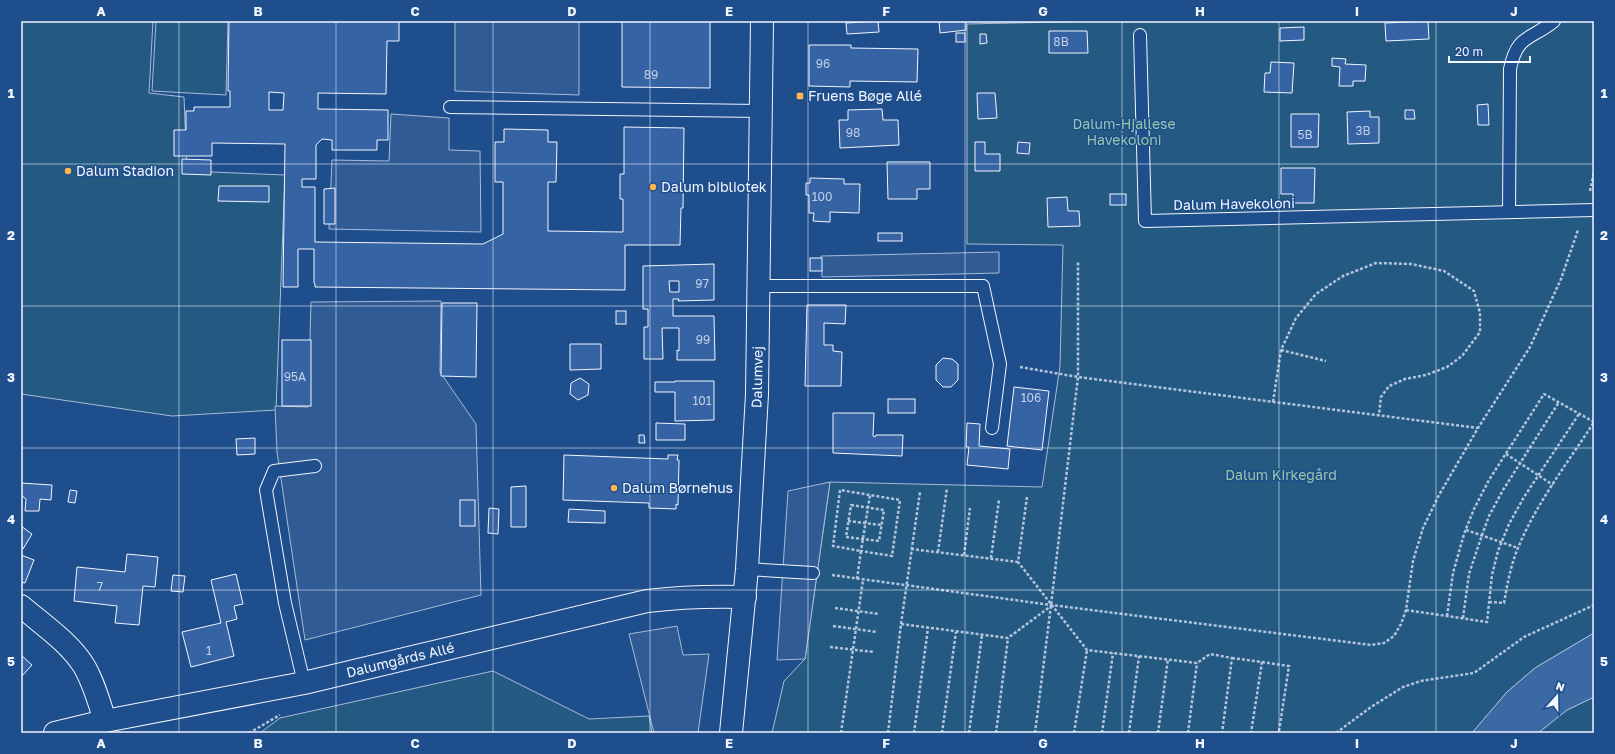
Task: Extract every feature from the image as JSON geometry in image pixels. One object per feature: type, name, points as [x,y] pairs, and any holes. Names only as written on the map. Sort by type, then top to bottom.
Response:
[{"type":"street","name":"Dalumvej","points":[[731,733],[745,597],[757,394],[762,21]]},
{"type":"street","name":"Dalumgårds Allé","points":[[55,733],[105,721],[304,683],[647,601],[694,597],[745,597]]},
{"type":"street","points":[[21,606],[69,648],[83,666],[93,684],[105,721]]},
{"type":"lane","points":[[1509,212],[1510,69],[1513,56],[1518,46],[1524,40],[1554,21]]},
{"type":"lane","name":"Dalum Havekoloni","points":[[1140,35],[1145,221],[1590,210]]},
{"type":"lane","points":[[450,107],[761,111]]},
{"type":"lane","points":[[758,286],[983,286],[1000,364],[992,428]]},
{"type":"lane","points":[[304,683],[285,603],[266,490],[274,471],[316,466]]},
{"type":"lane","points":[[747,569],[813,573]]},
{"type":"path","points":[[813,573],[1051,605],[1371,645],[1384,643],[1394,636],[1401,624],[1406,610],[1413,561],[1423,528],[1439,496],[1478,428],[1530,346],[1561,279],[1590,210]]},
{"type":"path","points":[[1035,733],[1078,377],[1078,261]]},
{"type":"path","points":[[1274,402],[1281,350],[1296,318],[1316,294],[1342,276],[1376,263],[1411,264],[1444,271],[1474,291],[1480,313],[1480,332],[1462,356],[1447,367],[1426,375],[1405,379],[1389,386],[1381,397],[1379,415]]},
{"type":"path","points":[[1281,350],[1326,361]]},
{"type":"path","points":[[1000,364],[1078,377],[1478,428]]},
{"type":"path","points":[[1447,616],[1453,573],[1474,509],[1486,485],[1544,394],[1594,422],[1537,511],[1518,548],[1508,579],[1504,603],[1489,602]]},
{"type":"path","points":[[1463,618],[1469,574],[1481,536],[1496,503],[1559,402]]},
{"type":"path","points":[[1406,610],[1487,622],[1492,574],[1501,542],[1509,524],[1538,476],[1579,414]]},
{"type":"path","points":[[1506,454],[1553,485]]},
{"type":"path","points":[[938,552],[947,488]]},
{"type":"path","points":[[840,490],[900,500],[892,556],[861,551],[832,546],[840,490]]},
{"type":"path","points":[[888,733],[906,586],[920,492]]},
{"type":"path","points":[[857,579],[870,495]]},
{"type":"path","points":[[1018,562],[1027,497]]},
{"type":"path","points":[[991,558],[999,500]]},
{"type":"path","points":[[851,505],[867,508],[884,510],[879,541],[846,537],[851,505]]},
{"type":"path","points":[[964,555],[970,508]]},
{"type":"path","points":[[848,521],[882,525]]},
{"type":"path","points":[[1466,530],[1518,548]]},
{"type":"path","points":[[911,549],[1018,562],[1087,650],[1197,663],[1210,654],[1289,666],[1278,731]]},
{"type":"path","points":[[841,733],[863,580]]},
{"type":"path","points":[[901,624],[1008,638],[1051,605]]},
{"type":"path","points":[[1336,733],[1371,707],[1403,687],[1421,681],[1474,673],[1524,637],[1594,605]]},
{"type":"path","points":[[835,608],[879,614]]},
{"type":"path","points":[[833,626],[878,632]]},
{"type":"path","points":[[914,733],[928,628]]},
{"type":"path","points":[[942,733],[956,632]]},
{"type":"path","points":[[969,733],[982,635]]},
{"type":"path","points":[[996,733],[1008,638]]},
{"type":"path","points":[[830,646],[874,652]]},
{"type":"path","points":[[1074,733],[1087,650]]},
{"type":"path","points":[[1102,733],[1113,653]]},
{"type":"path","points":[[1129,733],[1139,656]]},
{"type":"path","points":[[1222,733],[1232,658]]},
{"type":"path","points":[[1158,733],[1168,659]]},
{"type":"path","points":[[1251,733],[1262,662]]},
{"type":"path","points":[[1188,733],[1197,663]]},
{"type":"green space","points":[[21,21],[153,21],[149,93],[184,97],[187,171],[285,175],[276,410],[172,416],[21,394]]},
{"type":"green space","points":[[156,21],[228,21],[226,95],[152,91]]},
{"type":"green space","name":"Dalum Kirkegård","points":[[1103,21],[1594,21],[1594,633],[1535,668],[1507,692],[1472,733],[772,733],[784,681],[805,659],[830,482],[1042,487],[1060,366],[1063,245],[967,244],[967,24]]},
{"type":"green space","points":[[493,671],[589,719],[649,716],[652,733],[260,733],[280,718]]},
{"type":"green space","points":[[1594,697],[1594,733],[1538,733],[1567,710]]},
{"type":"shaded area","points":[[455,21],[579,21],[579,95],[455,91]]},
{"type":"shaded area","points":[[391,114],[449,118],[449,150],[480,151],[481,232],[329,229],[332,160],[389,161]]},
{"type":"shaded area","points":[[999,252],[999,273],[822,277],[821,256]]},
{"type":"shaded area","points":[[441,301],[440,372],[476,424],[481,595],[305,640],[277,452],[275,406],[308,407],[311,302]]},
{"type":"shaded area","points":[[830,482],[805,659],[777,660],[788,491]]},
{"type":"shaded area","points":[[677,626],[683,655],[709,654],[698,733],[654,733],[629,634]]},
{"type":"shaded area","points":[[1594,633],[1594,697],[1567,710],[1538,733],[1472,733],[1507,692],[1535,668]]},
{"type":"building","points":[[229,21],[399,21],[399,41],[387,41],[386,94],[318,93],[318,109],[388,110],[388,140],[377,140],[377,150],[332,150],[332,140],[322,139],[316,145],[316,179],[302,179],[302,187],[315,187],[315,242],[483,244],[503,234],[503,182],[495,182],[495,142],[504,142],[504,129],[548,130],[548,142],[557,142],[556,182],[548,182],[548,231],[623,232],[623,199],[620,199],[620,174],[624,174],[624,127],[684,128],[683,208],[681,208],[680,245],[625,245],[625,290],[315,287],[314,249],[298,249],[298,287],[283,287],[285,144],[212,143],[212,156],[174,156],[174,130],[186,130],[186,111],[194,111],[194,107],[230,107],[230,91],[228,91]],"holes":[[[269,92],[284,93],[283,110],[269,110]]]},
{"type":"building","points":[[622,21],[710,21],[710,88],[622,87]]},
{"type":"building","points":[[878,21],[879,32],[847,34],[846,23]]},
{"type":"building","points":[[939,21],[966,21],[966,30],[940,33]]},
{"type":"building","points":[[1428,21],[1429,39],[1386,41],[1385,23]]},
{"type":"building","points":[[1304,27],[1304,40],[1280,41],[1280,28]]},
{"type":"building","points":[[1049,31],[1087,31],[1088,53],[1049,53]]},
{"type":"building","points":[[956,33],[965,33],[965,42],[956,42]]},
{"type":"building","points":[[980,34],[986,34],[987,43],[980,44]]},
{"type":"building","points":[[809,45],[851,45],[851,48],[918,49],[917,82],[850,81],[850,87],[809,86]]},
{"type":"building","points":[[1332,58],[1346,59],[1345,64],[1366,65],[1365,81],[1353,81],[1353,86],[1339,86],[1340,67],[1332,66]]},
{"type":"building","points":[[1271,62],[1294,63],[1292,93],[1264,92],[1265,73],[1270,73]]},
{"type":"building","points":[[977,93],[995,93],[997,118],[978,119]]},
{"type":"building","points":[[1488,104],[1489,125],[1478,125],[1477,105]]},
{"type":"building","points":[[882,109],[883,120],[898,120],[899,145],[840,148],[839,120],[848,120],[848,110]]},
{"type":"building","points":[[1405,110],[1414,110],[1415,119],[1405,119]]},
{"type":"building","points":[[1370,111],[1370,117],[1379,117],[1379,143],[1348,144],[1347,112]]},
{"type":"building","points":[[1291,114],[1319,114],[1318,147],[1291,147]]},
{"type":"building","points":[[975,142],[985,142],[985,154],[1000,154],[1000,171],[975,171]]},
{"type":"building","points":[[1018,142],[1030,143],[1029,154],[1017,153]]},
{"type":"building","points":[[182,159],[211,160],[211,175],[182,174]]},
{"type":"building","points":[[887,162],[930,162],[930,189],[917,189],[917,199],[888,199]]},
{"type":"building","points":[[1281,168],[1315,168],[1314,203],[1293,203],[1293,194],[1281,194]]},
{"type":"building","points":[[810,178],[844,179],[844,184],[860,184],[859,213],[830,212],[830,222],[813,221],[814,213],[809,213],[809,195],[806,195],[806,183],[810,183]]},
{"type":"building","points":[[219,186],[269,186],[269,202],[218,201]]},
{"type":"building","points":[[335,188],[335,224],[324,224],[324,189]]},
{"type":"building","points":[[1110,194],[1126,194],[1126,205],[1110,205]]},
{"type":"building","points":[[1067,197],[1068,211],[1079,211],[1080,226],[1048,227],[1047,198]]},
{"type":"building","points":[[878,233],[902,233],[902,241],[878,241]]},
{"type":"building","points":[[810,258],[822,258],[822,271],[810,271]]},
{"type":"building","points":[[714,264],[714,300],[678,301],[679,299],[673,299],[673,316],[714,316],[715,360],[677,360],[677,350],[679,351],[679,328],[662,328],[663,359],[644,359],[644,327],[648,327],[648,309],[643,309],[643,266]],"holes":[[[669,281],[679,281],[679,292],[670,292]]]},
{"type":"building","points":[[442,303],[477,303],[476,377],[441,376]]},
{"type":"building","points":[[807,305],[846,305],[845,324],[824,323],[824,345],[833,345],[833,351],[842,352],[841,386],[805,386]]},
{"type":"building","points":[[616,311],[626,311],[626,324],[616,324]]},
{"type":"building","points":[[282,340],[311,340],[311,406],[282,406]]},
{"type":"building","points":[[570,344],[601,344],[601,369],[570,370]]},
{"type":"building","points":[[943,358],[952,359],[958,364],[958,380],[951,387],[943,387],[936,380],[936,365]]},
{"type":"building","points":[[580,378],[589,384],[588,395],[578,400],[570,394],[571,383]]},
{"type":"building","points":[[714,381],[714,420],[675,421],[675,392],[655,392],[655,382]]},
{"type":"building","points":[[1014,387],[1049,391],[1042,450],[1007,446]]},
{"type":"building","points":[[888,399],[915,399],[915,413],[888,413]]},
{"type":"building","points":[[833,413],[874,413],[873,436],[903,435],[902,456],[833,453]]},
{"type":"building","points":[[656,423],[685,424],[685,440],[656,440]]},
{"type":"building","points":[[967,423],[980,424],[979,446],[1010,449],[1008,469],[967,465],[969,447],[966,447]]},
{"type":"building","points":[[639,435],[644,435],[645,443],[639,443]]},
{"type":"building","points":[[255,438],[255,454],[237,455],[236,439]]},
{"type":"building","points":[[564,455],[668,459],[668,455],[678,455],[678,505],[676,504],[676,509],[649,508],[649,503],[563,500]]},
{"type":"building","points":[[21,483],[52,485],[51,500],[40,499],[39,511],[25,511],[26,499],[21,495]]},
{"type":"building","points":[[526,486],[526,527],[511,527],[511,487]]},
{"type":"building","points":[[70,490],[77,491],[75,503],[68,502]]},
{"type":"building","points":[[460,500],[475,500],[475,526],[460,526]]},
{"type":"building","points":[[489,508],[499,509],[498,534],[488,533]]},
{"type":"building","points":[[569,509],[605,511],[605,523],[568,522]]},
{"type":"building","points":[[21,526],[32,534],[23,549],[21,548]]},
{"type":"building","points":[[127,554],[158,557],[155,587],[143,586],[139,625],[115,623],[117,606],[74,601],[77,567],[125,572]]},
{"type":"building","points":[[21,555],[34,560],[25,583],[21,582]]},
{"type":"building","points":[[236,574],[243,604],[234,606],[237,619],[226,622],[234,656],[191,667],[182,632],[221,623],[211,580]]},
{"type":"building","points":[[173,575],[185,576],[183,592],[171,591]]},
{"type":"building","points":[[21,655],[32,665],[21,677]]},
{"type":"place","name":"Fruens Bøge Allé","points":[[800,96]]},
{"type":"place","name":"Dalum Stadion","points":[[68,171]]},
{"type":"place","name":"Dalum bibliotek","points":[[653,187]]},
{"type":"place","name":"Dalum Børnehus","points":[[614,488]]},
{"type":"park label","name":"Dalum-Hjallese Havekoloni","points":[[1124,132]]}]
